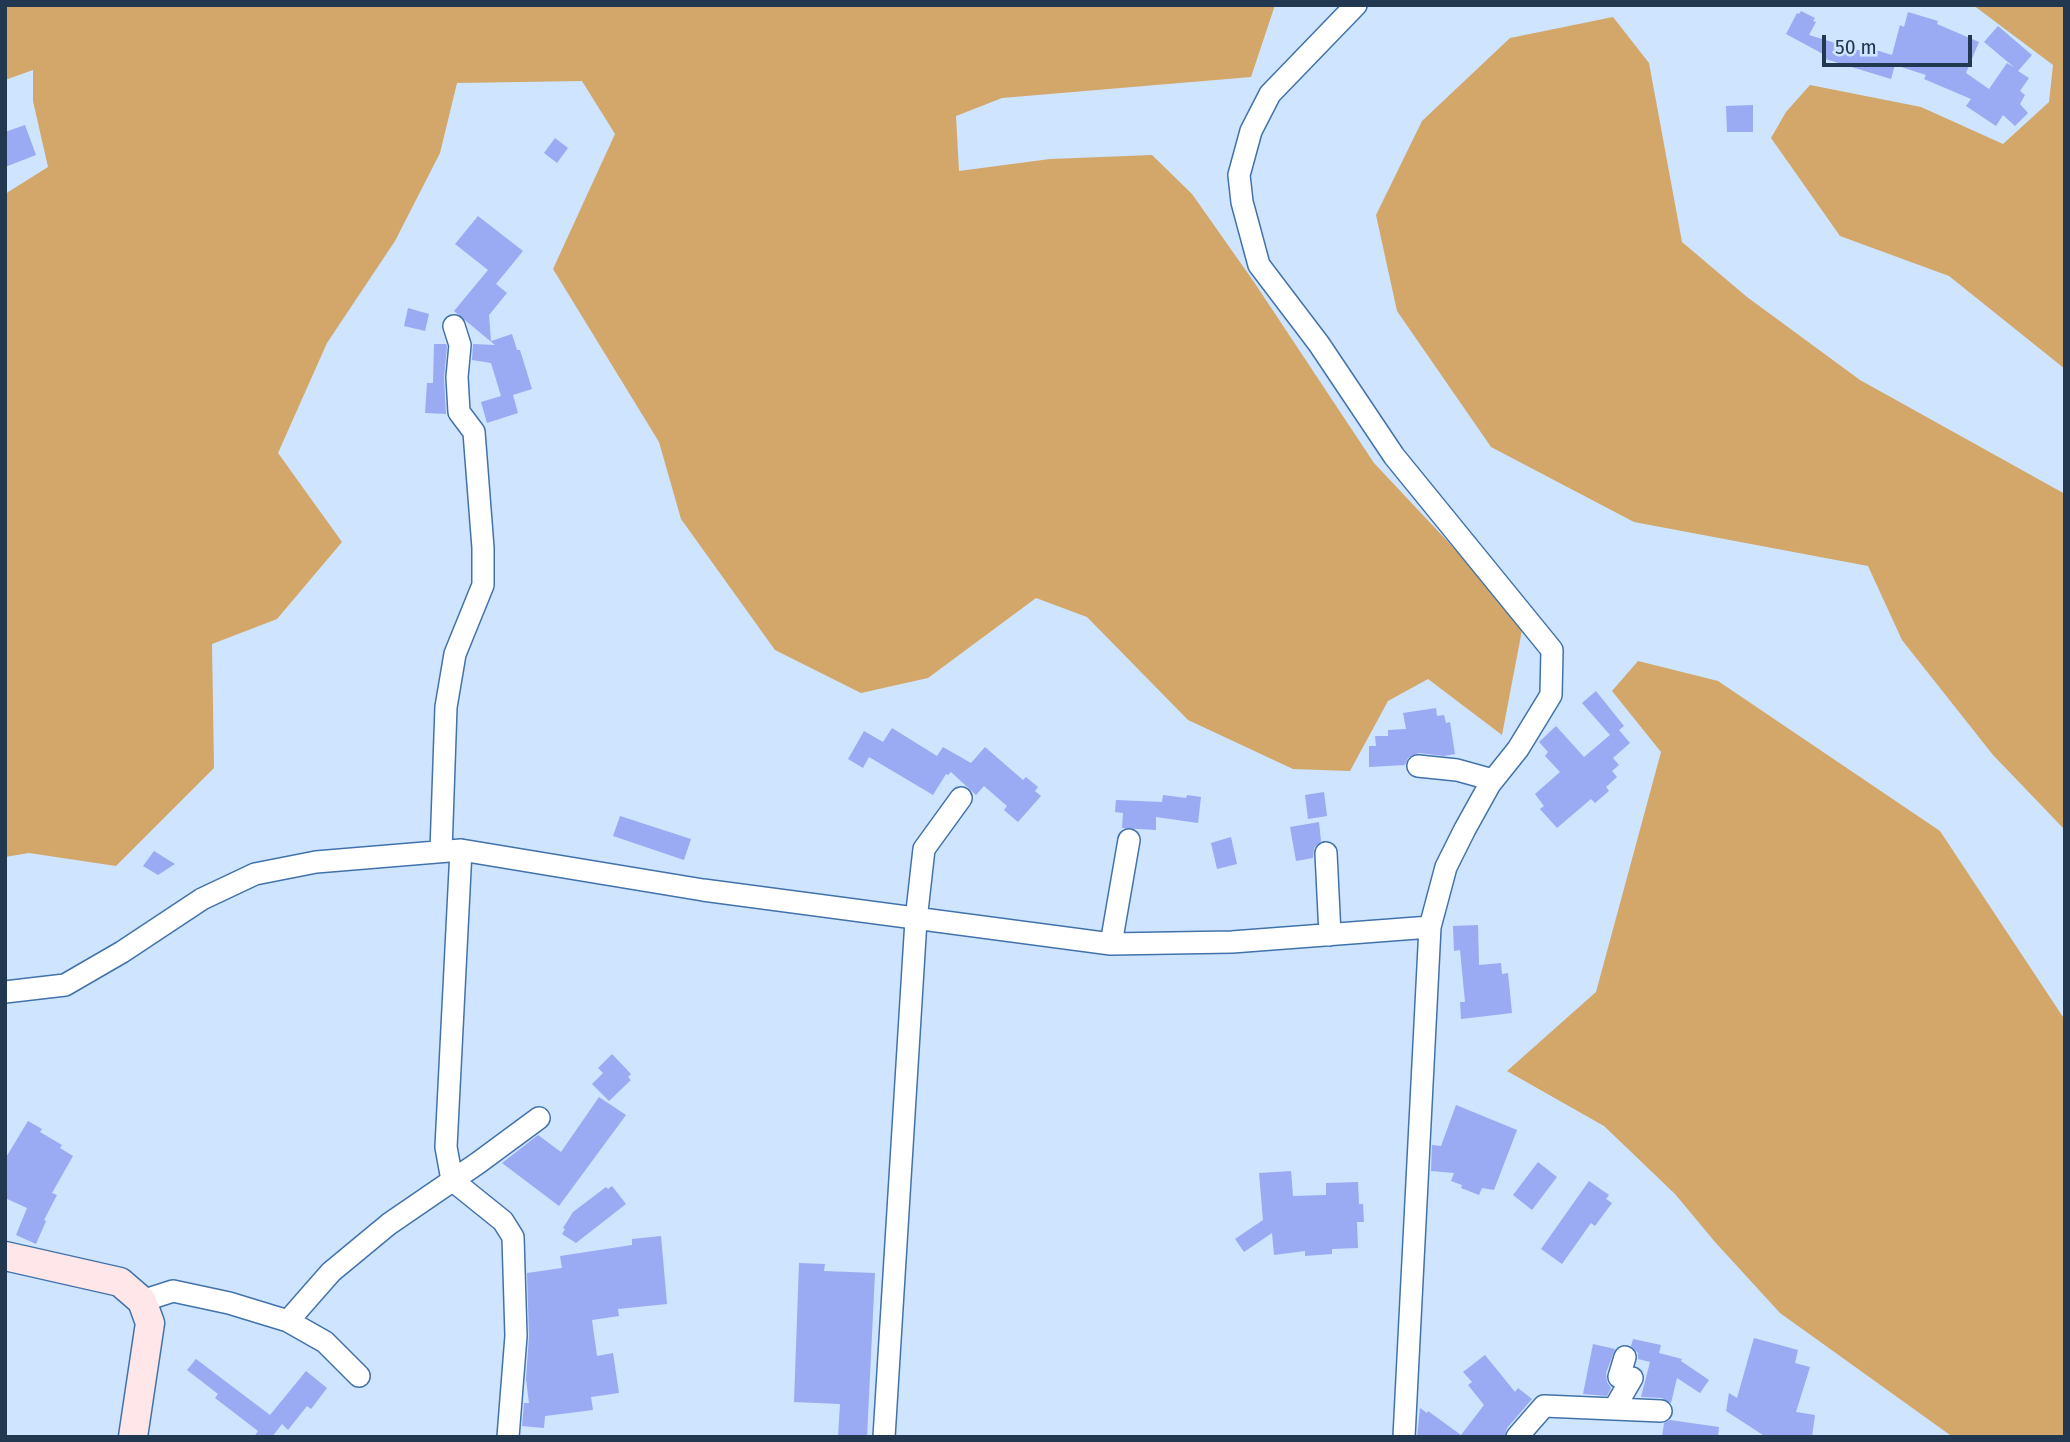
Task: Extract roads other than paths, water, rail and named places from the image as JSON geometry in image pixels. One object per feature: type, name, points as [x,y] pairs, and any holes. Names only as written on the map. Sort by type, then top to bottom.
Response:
[{"type":"street","points":[[1356,5],[1270,94],[1251,131],[1239,175],[1242,202],[1259,265],[1319,344],[1394,456],[1552,650],[1551,695],[1518,749],[1493,780],[1465,829],[1446,867],[1430,927],[1405,1437]]},
{"type":"street","points":[[454,326],[460,345],[457,377],[459,412],[474,432],[483,548],[483,584],[455,654],[446,707],[451,850],[446,1147],[452,1180],[503,1221],[513,1237],[516,1336],[508,1437]]},
{"type":"street","points":[[1418,766],[1457,771],[1493,780]]},
{"type":"street","points":[[884,1437],[916,920],[924,849],[961,798]]},
{"type":"street","points":[[1111,944],[1129,840]]},
{"type":"street","points":[[5,992],[65,985],[122,952],[202,898],[255,874],[316,862],[451,850],[703,890],[1111,944],[1232,943],[1430,927]]},
{"type":"street","points":[[1326,853],[1330,935]]},
{"type":"street","points":[[288,1321],[331,1272],[389,1224],[540,1118]]},
{"type":"street","points":[[5,1256],[120,1282],[142,1301],[150,1323],[133,1437]]},
{"type":"street","points":[[142,1301],[173,1291],[229,1303],[288,1321],[325,1342],[359,1376]]},
{"type":"street","points":[[1614,1409],[1632,1378],[1619,1377],[1625,1357]]},
{"type":"street","points":[[1517,1437],[1544,1406],[1661,1411]]}]
